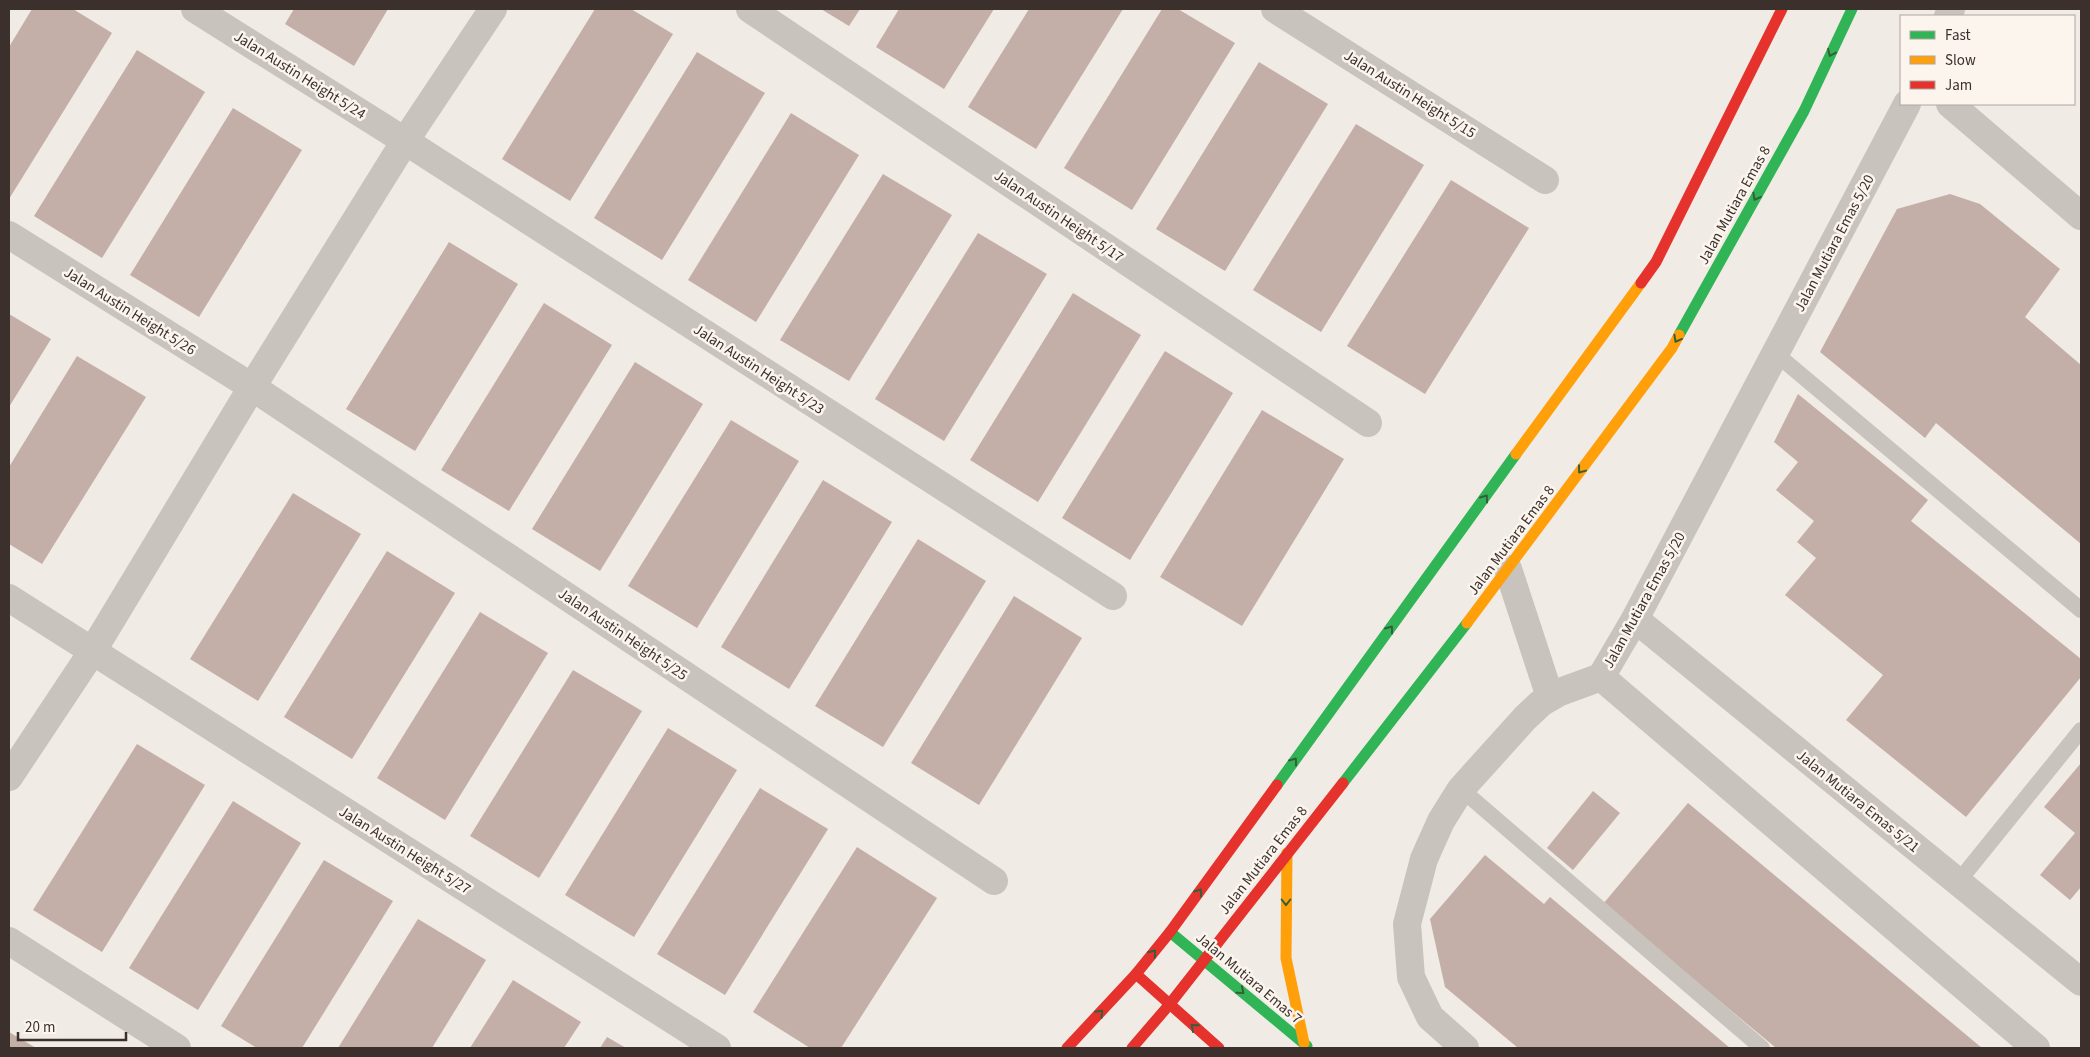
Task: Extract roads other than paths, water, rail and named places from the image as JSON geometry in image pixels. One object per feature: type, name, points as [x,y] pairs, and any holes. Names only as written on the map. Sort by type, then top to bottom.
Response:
[{"type":"main road","name":"Jalan Mutiara Emas 8","points":[[1067,1048],[1136,974],[1170,932],[1656,262],[1782,9]]},
{"type":"main road","name":"Jalan Mutiara Emas 8","points":[[1132,1048],[1169,1005],[1452,643],[1672,348],[1804,111],[1852,9]]},
{"type":"main road","points":[[1287,853],[1286,958],[1293,998],[1307,1046]]},
{"type":"main road","name":"Jalan Mutiara Emas 7","points":[[1170,932],[1307,1046]]},
{"type":"main road","points":[[1136,974],[1220,1048]]},
{"type":"street","name":"Jalan Austin Height 5/24","points":[[195,9],[405,141]]},
{"type":"street","points":[[9,777],[92,652],[252,387],[405,141],[494,9]]},
{"type":"street","name":"Jalan Austin Height 5/17","points":[[750,9],[1368,423]]},
{"type":"street","name":"Jalan Austin Height 5/15","points":[[1275,9],[1545,180]]},
{"type":"street","name":"Jalan Mutiara Emas 5/20","points":[[1465,1048],[1430,1017],[1411,977],[1407,924],[1424,859],[1441,821],[1461,789],[1525,718],[1550,697],[1601,677],[1636,620],[1906,105]]},
{"type":"street","points":[[1951,105],[2081,216]]},
{"type":"street","name":"Jalan Austin Height 5/23","points":[[405,141],[1113,596]]},
{"type":"street","name":"Jalan Austin Height 5/26","points":[[9,235],[252,387]]},
{"type":"street","name":"Jalan Austin Height 5/25","points":[[252,387],[994,881]]},
{"type":"street","points":[[1508,568],[1550,697]]},
{"type":"street","name":"Jalan Austin Height 5/27","points":[[9,598],[717,1048]]},
{"type":"street","name":"Jalan Mutiara Emas 5/21","points":[[1636,620],[2081,982]]},
{"type":"street","points":[[1601,677],[2036,1048]]},
{"type":"street","points":[[9,941],[178,1048]]},
{"type":"lane","points":[[1776,354],[2081,610]]},
{"type":"lane","points":[[1958,882],[2081,730]]},
{"type":"lane","points":[[1461,789],[1762,1048]]}]
